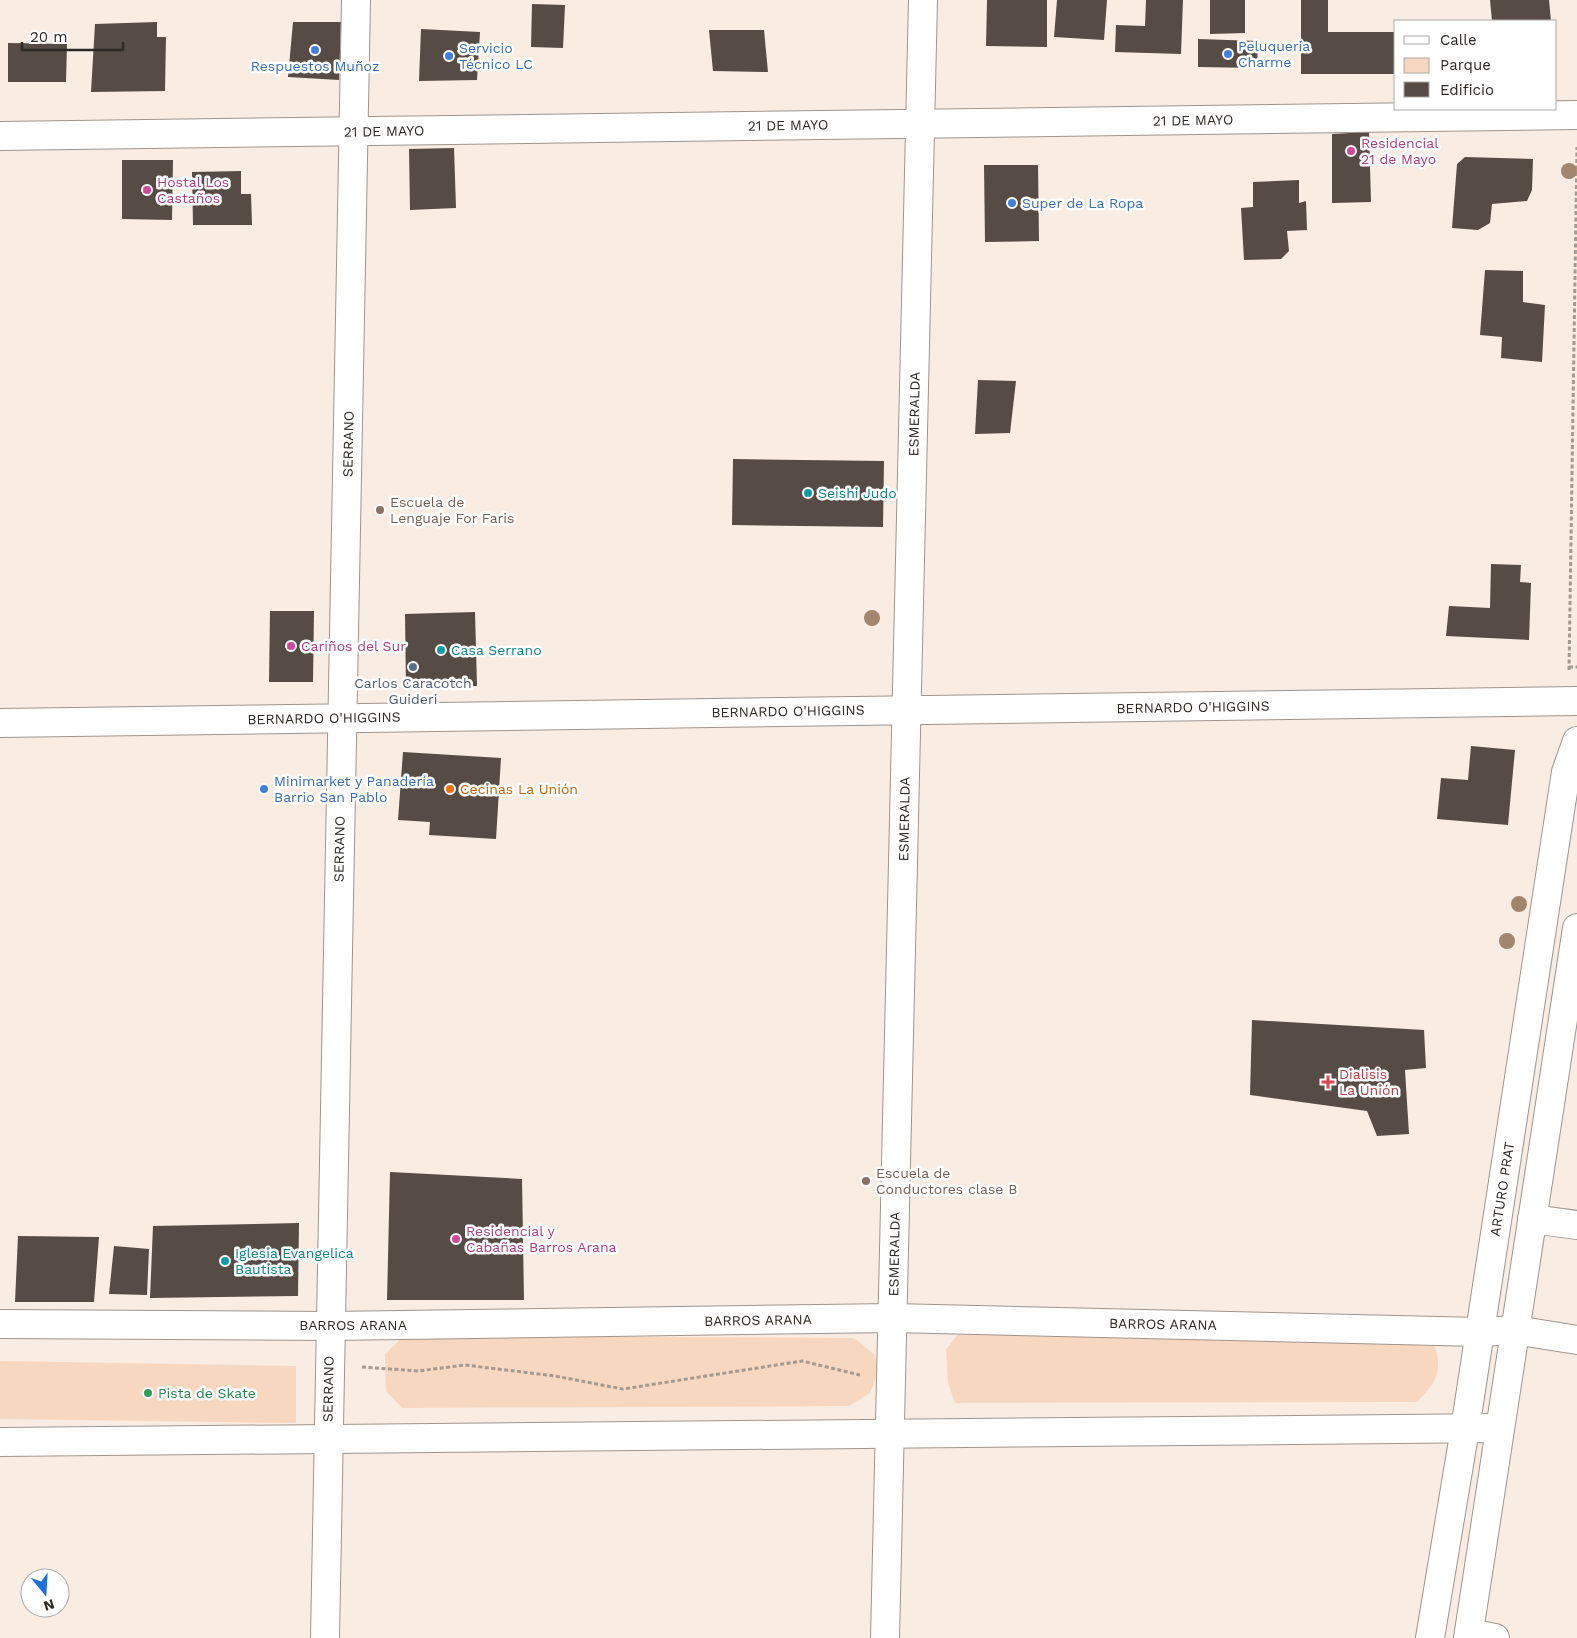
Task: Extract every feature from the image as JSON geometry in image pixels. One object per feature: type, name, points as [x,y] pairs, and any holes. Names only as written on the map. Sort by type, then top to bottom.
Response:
[{"type":"street","name":"SERRANO","points":[[325,1638],[327,1439],[356,0]]},
{"type":"street","name":"ESMERALDA","points":[[885,1638],[924,0]]},
{"type":"street","name":"21 DE MAYO","points":[[0,136],[1577,115]]},
{"type":"street","name":"BERNARDO O'HIGGINS","points":[[0,723],[1573,701]]},
{"type":"street","name":"ARTURO PRAT","points":[[1430,1638],[1466,1429],[1566,772],[1577,741]]},
{"type":"street","points":[[1477,1636],[1500,1428],[1577,928]]},
{"type":"street","points":[[1532,1219],[1577,1225]]},
{"type":"street","name":"BARROS ARANA","points":[[0,1324],[330,1326],[893,1318],[1480,1332],[1515,1330],[1577,1340]]},
{"type":"street","points":[[0,1442],[1500,1428]]},
{"type":"path","points":[[1573,701],[1569,667],[1577,138]]},
{"type":"path","points":[[1569,667],[1577,667]]},
{"type":"path","points":[[329,1366],[418,1371],[465,1364],[555,1376],[623,1389],[802,1361],[891,1384]]},
{"type":"green space","points":[[960,1331],[1434,1343],[1438,1369],[1434,1382],[1417,1402],[955,1403],[948,1383],[946,1350]]},
{"type":"green space","points":[[404,1336],[854,1338],[875,1355],[878,1371],[870,1393],[849,1406],[402,1408],[386,1391],[385,1354]]},
{"type":"green space","name":"Pista de Skate","points":[[0,1361],[296,1366],[296,1423],[0,1419]]},
{"type":"building","points":[[987,0],[1047,0],[1047,47],[986,46]]},
{"type":"building","points":[[1057,0],[1107,0],[1104,40],[1054,37]]},
{"type":"building","points":[[1146,0],[1183,0],[1181,54],[1115,52],[1116,25],[1145,26]]},
{"type":"building","points":[[1210,0],[1245,0],[1245,33],[1210,34]]},
{"type":"building","points":[[1301,0],[1328,0],[1328,32],[1394,32],[1394,74],[1301,74]]},
{"type":"building","points":[[1490,0],[1549,0],[1551,20],[1492,20]]},
{"type":"building","points":[[532,4],[565,5],[563,48],[531,47]]},
{"type":"building","points":[[157,22],[157,37],[166,37],[165,91],[91,92],[95,24]]},
{"type":"building","name":"Respuestos Muñoz","points":[[293,22],[341,22],[339,80],[288,77]]},
{"type":"building","name":"Servicio Técnico LC","points":[[421,29],[480,32],[477,80],[419,81]]},
{"type":"building","points":[[709,30],[764,30],[768,72],[713,71]]},
{"type":"building","name":"Peluqueria Charme","points":[[1198,39],[1258,41],[1257,68],[1198,67]]},
{"type":"building","points":[[8,43],[67,44],[66,82],[8,82]]},
{"type":"building","name":"Residencial 21 de Mayo","points":[[1369,132],[1371,202],[1332,203],[1332,134]]},
{"type":"building","points":[[454,148],[456,208],[410,210],[409,149]]},
{"type":"building","points":[[1465,157],[1533,159],[1532,190],[1527,201],[1492,204],[1490,223],[1478,230],[1452,228],[1457,164]]},
{"type":"building","name":"Hostal Los Castaños","points":[[122,160],[173,160],[172,220],[122,219]]},
{"type":"building","name":"Super de La Ropa","points":[[984,165],[1038,165],[1039,241],[985,242]]},
{"type":"building","points":[[241,171],[241,194],[251,194],[252,225],[193,225],[192,172]]},
{"type":"building","points":[[1299,180],[1299,203],[1306,201],[1307,230],[1287,231],[1289,251],[1281,259],[1244,260],[1241,208],[1253,207],[1253,182]]},
{"type":"building","points":[[1485,270],[1523,271],[1523,302],[1545,305],[1542,362],[1501,358],[1502,337],[1480,335]]},
{"type":"building","points":[[978,380],[1016,381],[1010,433],[975,434]]},
{"type":"building","name":"Seishi Judo","points":[[733,459],[884,461],[883,527],[732,525]]},
{"type":"building","points":[[1491,564],[1521,565],[1520,582],[1531,583],[1529,640],[1446,636],[1449,606],[1490,608]]},
{"type":"building","name":"Cariños del Sur","points":[[270,611],[314,611],[313,682],[269,682]]},
{"type":"building","name":"Casa Serrano","points":[[475,612],[477,686],[406,688],[405,614]]},
{"type":"building","points":[[1471,746],[1515,750],[1508,825],[1437,819],[1441,778],[1468,780]]},
{"type":"building","name":"Cecinas La Unión","points":[[403,752],[501,758],[496,839],[429,835],[430,822],[398,820]]},
{"type":"building","name":"Dialisis La Unión","points":[[1252,1020],[1424,1030],[1426,1068],[1405,1070],[1409,1134],[1377,1136],[1367,1111],[1250,1095]]},
{"type":"building","name":"Residencial y Cabañas Barros Arana","points":[[390,1172],[522,1179],[524,1300],[387,1300]]},
{"type":"building","name":"Iglesia Evangelica Bautista","points":[[299,1223],[298,1296],[150,1298],[153,1226]]},
{"type":"building","points":[[18,1236],[99,1237],[94,1302],[15,1302]]},
{"type":"building","points":[[114,1246],[149,1249],[147,1295],[109,1294]]},
{"type":"place","name":"Respuestos Muñoz","points":[[315,50]]},
{"type":"place","name":"Peluqueria Charme","points":[[1228,54]]},
{"type":"place","name":"Servicio Técnico LC","points":[[449,56]]},
{"type":"place","name":"Residencial 21 de Mayo","points":[[1351,151]]},
{"type":"place","name":"Hostal Los Castaños","points":[[147,190]]},
{"type":"place","name":"Super de La Ropa","points":[[1012,203]]},
{"type":"place","name":"Seishi Judo","points":[[808,493]]},
{"type":"place","name":"Escuela de Lenguaje For Faris","points":[[380,510]]},
{"type":"place","name":"Cariños del Sur","points":[[291,646]]},
{"type":"place","name":"Casa Serrano","points":[[441,650]]},
{"type":"place","name":"Carlos Caracotch Guideri","points":[[413,667]]},
{"type":"place","name":"Minimarket y Panadería Barrio San Pablo","points":[[264,789]]},
{"type":"place","name":"Cecinas La Unión","points":[[450,789]]},
{"type":"place","name":"Dialisis La Unión","points":[[1328,1082]]},
{"type":"place","name":"Escuela de Conductores clase B","points":[[866,1181]]},
{"type":"place","name":"Residencial y Cabañas Barros Arana","points":[[456,1239]]},
{"type":"place","name":"Iglesia Evangelica Bautista","points":[[225,1261]]},
{"type":"place","name":"Pista de Skate","points":[[148,1393]]}]
